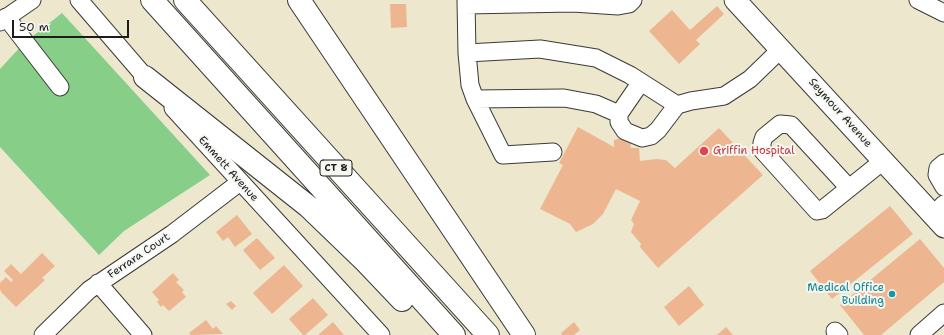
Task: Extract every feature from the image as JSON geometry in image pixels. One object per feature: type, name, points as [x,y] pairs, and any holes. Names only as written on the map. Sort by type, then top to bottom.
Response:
[{"type":"highway","name":"CT 8","points":[[152,0],[454,335]]},
{"type":"highway","name":"CT 8","points":[[185,0],[488,335]]},
{"type":"highway","points":[[299,0],[524,335]]},
{"type":"highway","points":[[145,77],[308,207],[364,260],[433,335]]},
{"type":"main road","name":"Seymour Avenue","points":[[735,0],[883,161],[940,216]]},
{"type":"street","name":"Emmett Avenue","points":[[79,0],[145,77],[381,335]]},
{"type":"street","points":[[554,152],[503,155],[474,99],[470,85],[467,53],[466,3],[573,3],[618,6],[629,4],[633,0]]},
{"type":"street","points":[[918,0],[944,13]]},
{"type":"street","points":[[14,10],[60,87]]},
{"type":"street","points":[[641,82],[619,114],[619,122],[625,130],[642,138],[651,136],[658,130],[677,105],[691,101],[724,96],[750,79],[780,49]]},
{"type":"street","points":[[467,53],[540,50],[596,58],[641,82],[677,105]]},
{"type":"street","points":[[474,99],[564,98],[596,104],[619,114]]},
{"type":"street","points":[[849,188],[792,125],[780,124],[764,137],[762,150],[817,211],[822,210],[883,161]]},
{"type":"street","points":[[944,163],[938,168],[937,175],[944,187]]},
{"type":"street","name":"Ferrara Court","points":[[43,335],[76,302],[98,283],[172,234],[240,182]]},
{"type":"street","points":[[98,283],[143,335]]},
{"type":"street","points":[[919,335],[944,313]]},
{"type":"green space","points":[[62,13],[210,175],[124,231],[99,255],[0,147],[0,69],[23,44]]},
{"type":"building","points":[[390,4],[406,4],[407,27],[391,28]]},
{"type":"building","points":[[717,6],[724,14],[696,40],[700,44],[679,64],[649,31],[672,10],[690,30]]},
{"type":"building","points":[[578,127],[614,147],[614,140],[620,138],[630,140],[631,148],[639,148],[640,161],[656,159],[666,160],[675,168],[719,128],[763,175],[658,268],[640,247],[641,244],[631,232],[634,224],[631,220],[640,201],[616,189],[603,214],[593,224],[576,232],[570,224],[540,209],[563,165],[559,163]]},
{"type":"building","points":[[890,206],[913,234],[832,299],[810,271]]},
{"type":"building","points":[[237,215],[252,234],[235,247],[228,237],[223,241],[216,232]]},
{"type":"building","points":[[257,238],[275,258],[260,270],[243,250]]},
{"type":"building","name":"Medical Office Building","points":[[920,239],[944,268],[944,282],[881,335],[864,335],[840,305]]},
{"type":"building","points":[[42,253],[55,266],[42,278],[45,280],[16,307],[1,292],[0,289],[0,283],[6,277],[11,282],[13,280],[4,271],[11,264],[21,274]]},
{"type":"building","points":[[284,265],[303,286],[272,314],[253,293]]},
{"type":"building","points":[[173,273],[179,280],[176,282],[184,290],[182,292],[186,297],[169,311],[163,305],[161,307],[157,302],[159,300],[152,292]]},
{"type":"building","points":[[689,286],[704,305],[679,326],[664,307]]},
{"type":"building","points":[[313,298],[328,315],[305,335],[303,335],[289,319]]},
{"type":"building","points":[[231,301],[236,306],[232,310],[226,304]]},
{"type":"building","points":[[206,320],[213,329],[216,326],[223,334],[191,335],[189,333]]},
{"type":"building","points":[[333,322],[344,335],[318,335]]},
{"type":"building","points":[[574,322],[580,330],[574,335],[562,335],[561,333]]},
{"type":"building","points":[[726,327],[733,335],[717,335]]},
{"type":"place","name":"Griffin Hospital","points":[[704,151]]},
{"type":"place","name":"Medical Office Building","points":[[892,294]]}]
